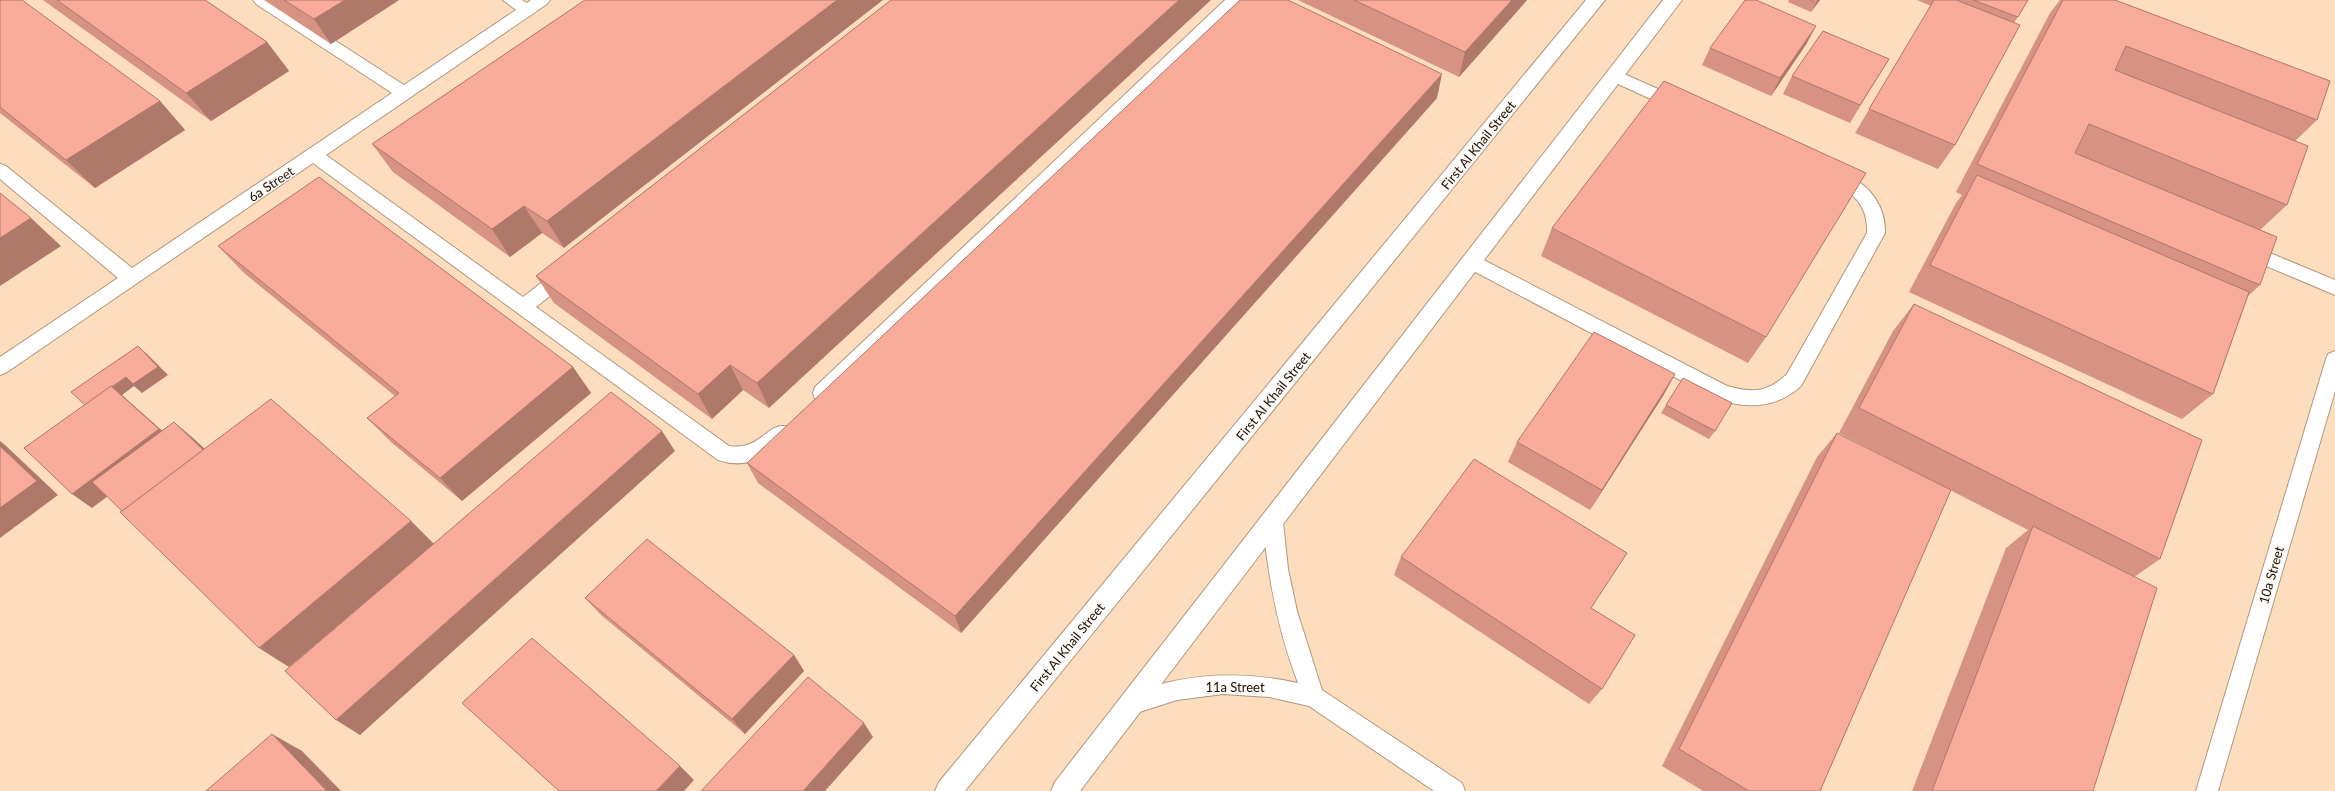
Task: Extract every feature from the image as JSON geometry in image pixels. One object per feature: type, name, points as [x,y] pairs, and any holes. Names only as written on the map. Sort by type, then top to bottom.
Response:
[{"type":"main road","name":"First Al Khail Street","points":[[948,791],[1596,0]]},
{"type":"main road","points":[[1064,791],[1273,522],[1673,0]]},
{"type":"lane","points":[[261,0],[404,93]]},
{"type":"lane","points":[[511,0],[528,10]]},
{"type":"lane","name":"6a Street","points":[[0,367],[542,0]]},
{"type":"lane","points":[[813,402],[1234,0]]},
{"type":"lane","points":[[1615,76],[1693,111]]},
{"type":"lane","points":[[314,155],[726,454],[738,457],[751,455],[762,450],[795,419]]},
{"type":"lane","points":[[0,170],[131,278]]},
{"type":"lane","points":[[1472,262],[1723,393],[1740,398],[1757,399],[1773,396],[1785,390],[1794,380],[1876,233],[1877,222],[1875,212],[1865,196],[1849,183],[1821,170]]},
{"type":"lane","points":[[2233,245],[2335,288]]},
{"type":"lane","points":[[523,307],[578,263]]},
{"type":"lane","name":"10a Street","points":[[2207,791],[2335,359]]},
{"type":"lane","points":[[1273,522],[1276,564],[1283,607],[1296,652],[1314,697]]},
{"type":"lane","name":"11a Street","points":[[1133,702],[1177,690],[1222,684],[1269,687],[1314,697],[1454,791]]},
{"type":"shaded area","points":[[0,0],[2335,0],[2335,791],[0,791]]},
{"type":"building","points":[[0,0],[22,0],[160,101],[66,160],[0,107]]},
{"type":"building","points":[[57,0],[205,0],[267,42],[186,93]]},
{"type":"building","points":[[284,0],[345,0],[314,19]]},
{"type":"building","points":[[585,0],[837,0],[547,221],[524,206],[492,229],[372,144]]},
{"type":"building","points":[[891,0],[1179,0],[757,383],[730,365],[698,394],[536,276]]},
{"type":"building","points":[[1240,0],[1288,0],[1442,74],[955,616],[747,463]]},
{"type":"building","points":[[1354,0],[1512,0],[1465,52]]},
{"type":"building","points":[[1745,0],[1756,0],[1816,26],[1780,78],[1710,48]]},
{"type":"building","points":[[1810,0],[1818,0],[1816,3]]},
{"type":"building","points":[[1934,0],[1956,0],[2020,25],[1955,145],[1869,109]]},
{"type":"building","points":[[1973,0],[2028,0],[2018,17]]},
{"type":"building","points":[[2063,0],[2115,0],[2330,81],[2317,120],[2126,46],[2115,70],[2308,146],[2287,205],[2089,124],[2075,153],[2277,237],[2260,285],[1977,164]]},
{"type":"building","points":[[1823,31],[1889,59],[1860,105],[1792,76]]},
{"type":"building","points":[[1664,81],[1866,173],[1766,337],[1552,228]]},
{"type":"building","points":[[1977,175],[2249,292],[2213,394],[1930,265]]},
{"type":"building","points":[[319,177],[573,367],[440,478],[367,418],[399,393],[218,246]]},
{"type":"building","points":[[0,193],[31,218],[0,238]]},
{"type":"building","points":[[1914,304],[2202,440],[2160,559],[1859,408]]},
{"type":"building","points":[[1594,332],[1675,374],[1602,490],[1517,442]]},
{"type":"building","points":[[138,346],[158,367],[133,384],[126,377],[85,405],[71,392]]},
{"type":"building","points":[[1683,378],[1732,403],[1715,431],[1666,405]]},
{"type":"building","points":[[111,386],[159,429],[72,494],[24,448]]},
{"type":"building","points":[[611,392],[662,431],[336,720],[285,671]]},
{"type":"building","points":[[271,399],[411,521],[259,648],[120,512]]},
{"type":"building","points":[[174,422],[203,450],[122,511],[92,482]]},
{"type":"building","points":[[1837,433],[1951,490],[1820,791],[1749,791],[1679,749]]},
{"type":"building","points":[[0,446],[37,481],[0,508]]},
{"type":"building","points":[[1474,459],[1627,553],[1591,608],[1635,635],[1602,689],[1401,557]]},
{"type":"building","points":[[2033,526],[2157,588],[2093,791],[1932,791]]},
{"type":"building","points":[[647,539],[794,655],[732,719],[585,598]]},
{"type":"building","points":[[532,638],[680,766],[656,791],[559,791],[462,703]]},
{"type":"building","points":[[808,677],[864,723],[803,791],[701,791]]},
{"type":"building","points":[[272,734],[327,791],[206,791]]}]
